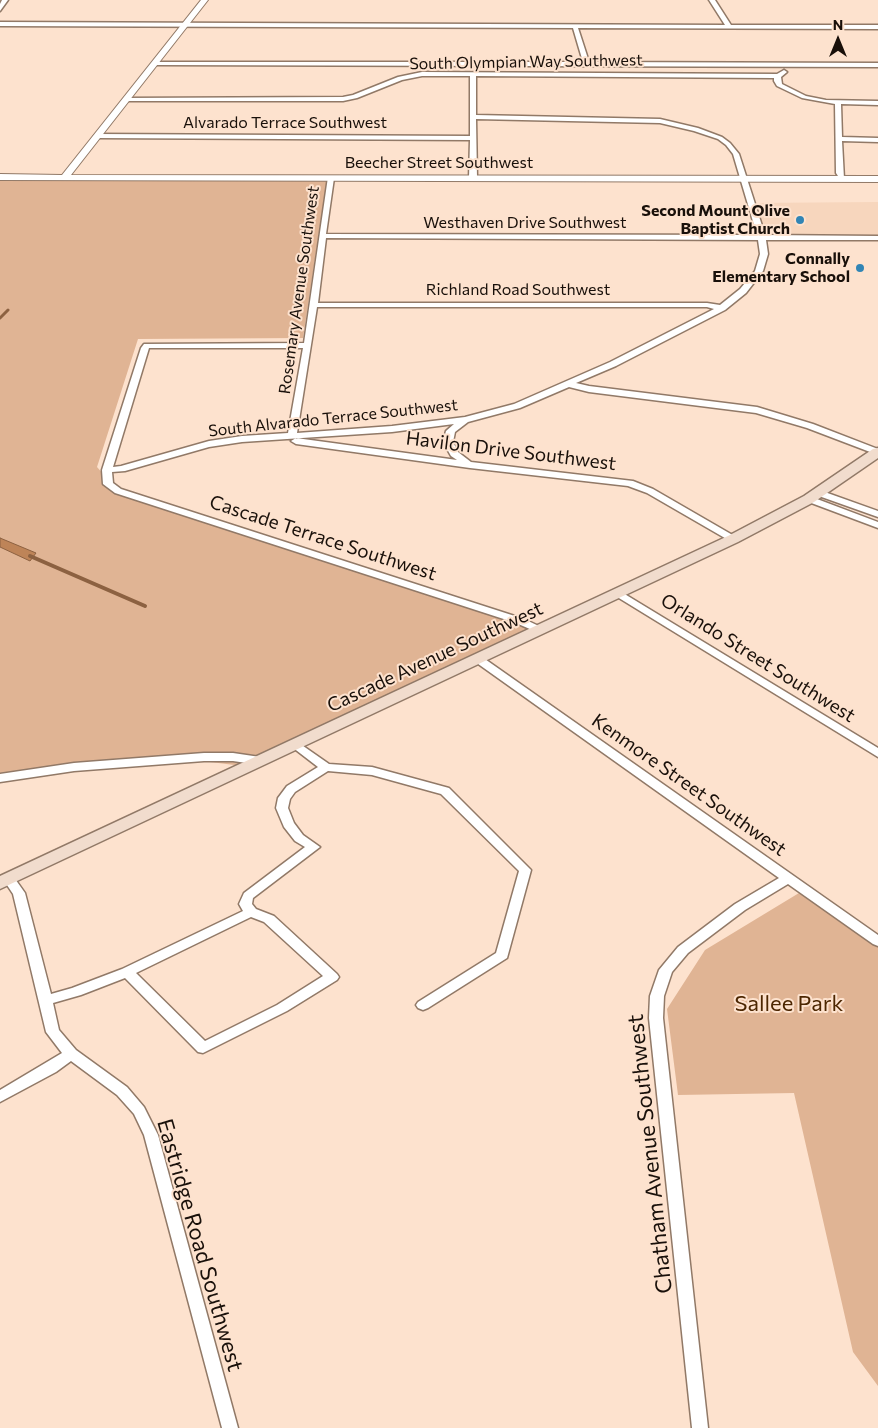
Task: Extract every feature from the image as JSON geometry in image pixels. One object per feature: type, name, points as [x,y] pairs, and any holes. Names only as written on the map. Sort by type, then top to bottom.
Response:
[{"type":"main road","name":"Cascade Avenue Southwest","points":[[4,881],[732,539],[814,496],[878,452]]},
{"type":"street","points":[[0,9],[6,0]]},
{"type":"street","points":[[65,177],[205,0]]},
{"type":"street","points":[[712,0],[729,26]]},
{"type":"street","points":[[0,24],[878,27]]},
{"type":"street","points":[[575,26],[586,63]]},
{"type":"street","points":[[156,63],[878,65]]},
{"type":"street","name":"South Olympian Way Southwest","points":[[127,99],[343,99],[355,97],[411,75],[778,76],[791,70],[818,65]]},
{"type":"street","points":[[473,74],[473,178]]},
{"type":"street","points":[[778,76],[777,81],[779,85],[795,94],[814,100],[878,102]]},
{"type":"street","points":[[838,102],[840,173],[842,178]]},
{"type":"street","points":[[473,117],[639,120],[681,125],[709,133],[728,144],[736,154],[744,178]]},
{"type":"street","name":"Alvarado Terrace Southwest","points":[[97,136],[473,138]]},
{"type":"street","points":[[839,139],[878,140]]},
{"type":"street","name":"Beecher Street Southwest","points":[[0,177],[878,179]]},
{"type":"street","name":"Rosemary Avenue Southwest","points":[[292,436],[314,305],[330,178]]},
{"type":"street","name":"South Alvarado Terrace Southwest","points":[[107,470],[122,469],[209,444],[272,437],[392,429],[465,420],[517,406],[569,384],[722,308],[743,291],[759,271],[764,254],[762,238],[744,178]]},
{"type":"street","name":"Westhaven Drive Southwest","points":[[322,236],[878,238]]},
{"type":"street","name":"Richland Road Southwest","points":[[314,305],[697,305],[722,308]]},
{"type":"street","points":[[107,470],[147,346],[308,345]]},
{"type":"street","points":[[569,384],[588,389],[757,410],[810,426],[878,452]]},
{"type":"street","points":[[465,420],[451,431],[448,442],[454,454],[470,465]]},
{"type":"street","name":"Havilon Drive Southwest","points":[[272,437],[470,465],[630,483],[650,491],[732,539]]},
{"type":"street","name":"Cascade Terrace Southwest","points":[[107,470],[108,484],[118,491],[520,621],[540,630]]},
{"type":"street","points":[[814,496],[878,514]]},
{"type":"street","points":[[814,496],[878,525]]},
{"type":"street","name":"Orlando Street Southwest","points":[[618,593],[878,753]]},
{"type":"street","name":"Kenmore Street Southwest","points":[[478,659],[878,941]]},
{"type":"street","points":[[296,745],[326,767],[372,771],[444,791],[525,870],[502,955],[423,1005]]},
{"type":"street","points":[[0,778],[74,767],[204,758],[233,758],[260,762]]},
{"type":"street","points":[[127,972],[203,1048],[282,1008],[332,977],[269,919],[251,912],[244,904],[248,896],[314,848],[299,838],[288,824],[282,808],[284,798],[291,789],[326,767]]},
{"type":"street","name":"Chatham Avenue Southwest","points":[[700,1428],[656,1018],[657,996],[666,970],[683,950],[740,907],[788,878]]},
{"type":"street","name":"Eastridge Road Southwest","points":[[4,881],[19,893],[53,1032],[71,1054],[122,1091],[139,1112],[151,1135],[230,1428]]},
{"type":"street","points":[[44,1001],[76,992],[127,972],[251,912]]},
{"type":"street","points":[[0,1097],[51,1068],[71,1054]]},
{"type":"shaded area","points":[[878,202],[878,238],[756,236],[751,203]]},
{"type":"shaded area","points":[[0,538],[36,553],[30,561],[0,547]]},
{"type":"green space","points":[[327,179],[303,338],[138,339],[97,467],[120,493],[546,628],[381,705],[259,768],[202,761],[128,761],[0,779],[0,180]]},
{"type":"green space","name":"Sallee Park","points":[[799,893],[878,947],[878,1386],[853,1352],[794,1093],[678,1095],[667,1009],[705,950]]},
{"type":"waterway","points":[[0,318],[8,310]]},
{"type":"waterway","points":[[30,556],[145,606]]},
{"type":"place","name":"Second Mount Olive Baptist Church","points":[[800,220]]},
{"type":"place","name":"Connally Elementary School","points":[[860,268]]}]
